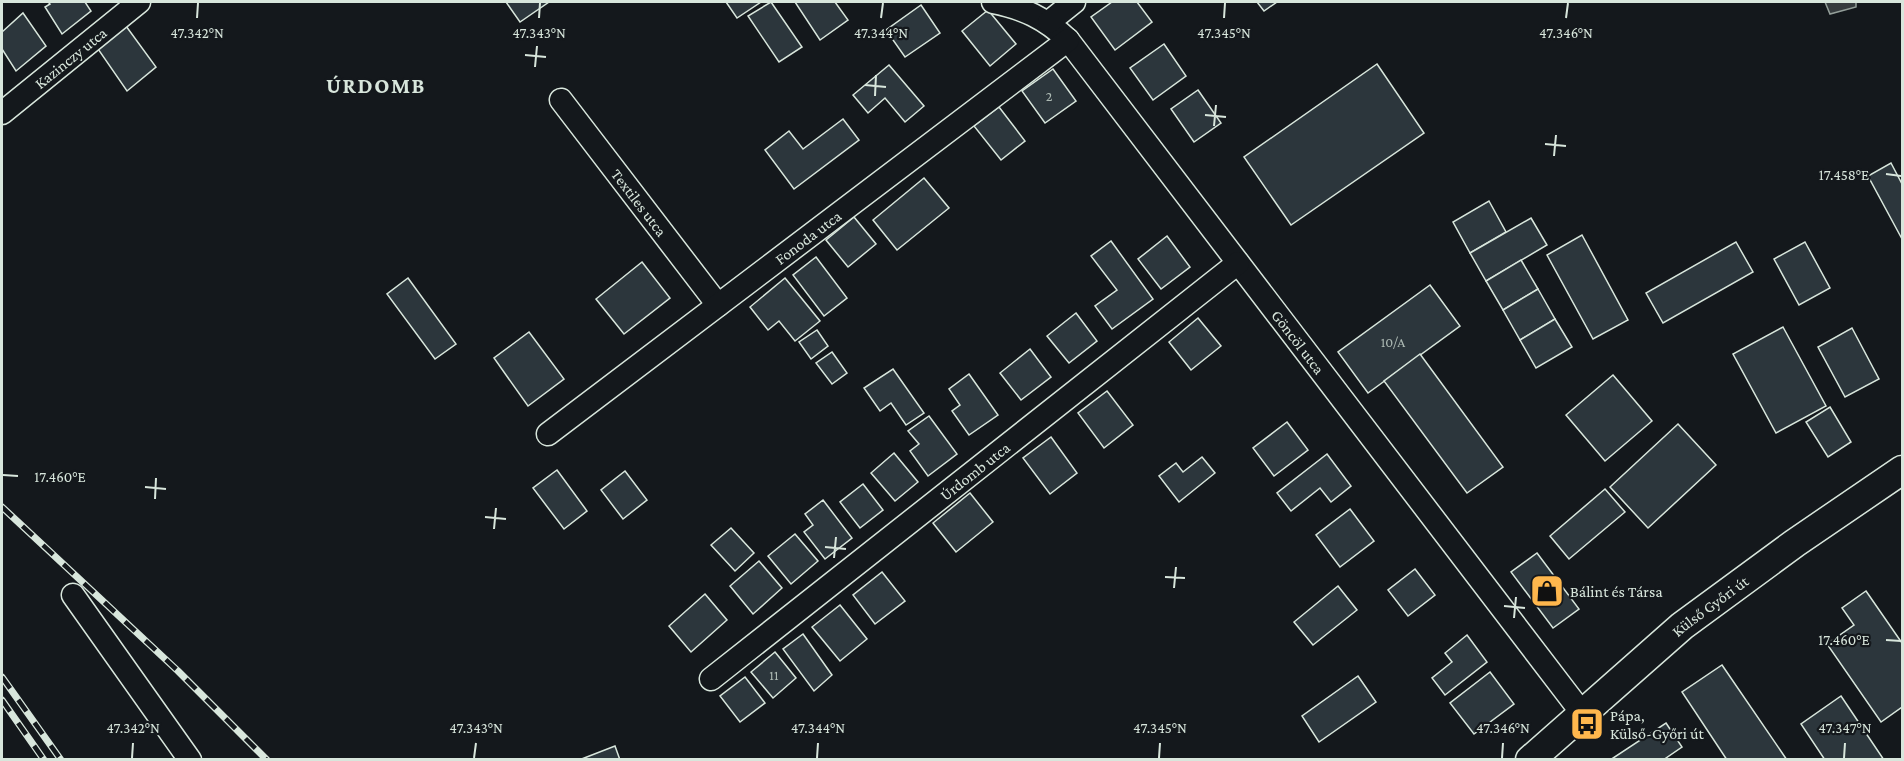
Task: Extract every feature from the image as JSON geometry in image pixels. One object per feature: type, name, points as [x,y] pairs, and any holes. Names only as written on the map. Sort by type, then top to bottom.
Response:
[{"type":"main road","name":"Külső Győri út","points":[[1530,759],[1682,626],[1795,543],[1902,470]]},
{"type":"street","name":"Kazinczy utca","points":[[2,113],[139,2]]},
{"type":"street","name":"Göncöl utca","points":[[993,2],[1020,8],[1061,9],[1068,40],[1582,713]]},
{"type":"street","name":"Fonoda utca","points":[[548,434],[1068,40]]},
{"type":"street","name":"Textiles utca","points":[[561,100],[718,305]]},
{"type":"street","name":"Úrdomb utca","points":[[711,679],[1238,263]]},
{"type":"street","points":[[73,595],[190,759]]},
{"type":"shaded area","points":[[1825,2],[1856,2],[1856,7],[1830,14]]},
{"type":"building","points":[[48,2],[85,2],[91,11],[62,34],[45,7],[50,4]]},
{"type":"building","points":[[506,2],[549,2],[520,22]]},
{"type":"building","points":[[726,2],[761,2],[737,18]]},
{"type":"building","points":[[771,2],[802,47],[779,62],[748,16]]},
{"type":"building","points":[[795,2],[835,2],[848,20],[820,40]]},
{"type":"building","points":[[1112,2],[1137,2],[1152,22],[1115,50],[1091,17]]},
{"type":"building","points":[[1257,2],[1277,2],[1264,11]]},
{"type":"building","points":[[921,5],[940,33],[905,57],[886,30]]},
{"type":"building","points":[[988,10],[1016,44],[990,66],[962,31]]},
{"type":"building","points":[[23,13],[46,46],[16,71],[2,49],[2,32]]},
{"type":"building","points":[[126,26],[156,67],[127,91],[98,49]]},
{"type":"building","points":[[1164,44],[1186,76],[1153,100],[1130,68]]},
{"type":"building","points":[[1377,64],[1424,133],[1291,225],[1244,157]]},
{"type":"building","points":[[889,65],[924,106],[905,122],[885,98],[868,113],[853,95]]},
{"type":"building","points":[[1053,69],[1076,101],[1045,123],[1022,91]]},
{"type":"building","points":[[1198,90],[1221,123],[1194,142],[1171,109]]},
{"type":"building","points":[[999,107],[1025,141],[1001,160],[974,126]]},
{"type":"building","points":[[843,119],[859,140],[794,189],[765,150],[789,131],[803,149]]},
{"type":"building","points":[[1891,163],[1902,184],[1902,239],[1868,176]]},
{"type":"building","points":[[924,178],[949,208],[897,250],[873,220]]},
{"type":"building","points":[[1489,201],[1506,232],[1470,253],[1453,222]]},
{"type":"building","points":[[854,217],[876,244],[848,267],[826,240]]},
{"type":"building","points":[[1531,218],[1547,245],[1486,281],[1470,253]]},
{"type":"building","points":[[1582,235],[1628,320],[1593,339],[1547,255]]},
{"type":"building","points":[[1167,236],[1190,267],[1161,289],[1138,259]]},
{"type":"building","points":[[1111,241],[1153,299],[1112,329],[1095,306],[1117,290],[1091,256]]},
{"type":"building","points":[[1736,242],[1753,272],[1663,323],[1646,293]]},
{"type":"building","points":[[1805,242],[1830,288],[1799,305],[1774,259]]},
{"type":"building","points":[[816,257],[847,298],[824,316],[793,275]]},
{"type":"building","points":[[1521,260],[1538,289],[1503,310],[1486,281]]},
{"type":"building","points":[[642,262],[670,298],[624,334],[596,299]]},
{"type":"building","points":[[408,278],[456,344],[435,359],[387,294]]},
{"type":"building","points":[[785,278],[820,321],[795,341],[779,321],[768,330],[750,307]]},
{"type":"building","points":[[1430,285],[1460,326],[1368,393],[1338,352]]},
{"type":"building","points":[[1538,289],[1555,319],[1520,340],[1503,310]]},
{"type":"building","points":[[1076,313],[1097,341],[1069,363],[1047,336]]},
{"type":"building","points":[[1198,318],[1221,346],[1191,370],[1169,342]]},
{"type":"building","points":[[1555,319],[1572,347],[1536,368],[1520,340]]},
{"type":"building","points":[[1783,327],[1826,406],[1776,433],[1733,354]]},
{"type":"building","points":[[1852,328],[1879,379],[1845,397],[1818,347]]},
{"type":"building","points":[[817,330],[828,346],[811,359],[799,342]]},
{"type":"building","points":[[529,332],[564,379],[528,406],[494,358]]},
{"type":"building","points":[[1030,349],[1051,377],[1021,400],[1000,373]]},
{"type":"building","points":[[832,352],[847,373],[832,384],[816,363]]},
{"type":"building","points":[[1420,354],[1503,467],[1467,493],[1384,381]]},
{"type":"building","points":[[893,369],[924,413],[906,425],[891,403],[880,411],[864,388]]},
{"type":"building","points":[[969,374],[998,415],[969,435],[952,411],[960,405],[949,389]]},
{"type":"building","points":[[1613,375],[1652,421],[1605,461],[1566,415]]},
{"type":"building","points":[[1107,391],[1133,425],[1104,448],[1078,413]]},
{"type":"building","points":[[1830,407],[1851,442],[1828,457],[1806,422]]},
{"type":"building","points":[[929,416],[957,454],[928,476],[910,451],[919,444],[908,431]]},
{"type":"building","points":[[1287,422],[1308,450],[1274,476],[1253,448]]},
{"type":"building","points":[[1678,424],[1716,465],[1648,528],[1610,487]]},
{"type":"building","points":[[1051,437],[1077,473],[1050,494],[1023,458]]},
{"type":"building","points":[[894,453],[918,482],[895,501],[871,473]]},
{"type":"building","points":[[1327,454],[1351,486],[1331,502],[1320,488],[1291,511],[1277,493]]},
{"type":"building","points":[[1202,457],[1215,473],[1179,502],[1159,476],[1176,463],[1183,472]]},
{"type":"building","points":[[557,470],[587,511],[564,529],[533,488]]},
{"type":"building","points":[[625,471],[647,500],[623,519],[601,490]]},
{"type":"building","points":[[863,484],[883,510],[860,528],[840,502]]},
{"type":"building","points":[[1605,489],[1625,512],[1569,559],[1550,536]]},
{"type":"building","points":[[970,493],[993,522],[956,552],[933,523]]},
{"type":"building","points":[[823,500],[852,538],[825,559],[804,532],[813,525],[805,514]]},
{"type":"building","points":[[1350,509],[1374,541],[1340,567],[1316,535]]},
{"type":"building","points":[[731,528],[754,553],[735,571],[711,545]]},
{"type":"building","points":[[795,534],[818,561],[791,584],[768,556]]},
{"type":"building","points":[[1537,553],[1579,609],[1553,628],[1511,572]]},
{"type":"building","points":[[759,561],[782,588],[753,614],[730,586]]},
{"type":"building","points":[[1415,569],[1435,595],[1408,616],[1388,590]]},
{"type":"building","points":[[882,572],[905,601],[875,624],[853,595]]},
{"type":"building","points":[[1338,586],[1357,610],[1313,645],[1294,622]]},
{"type":"building","points":[[1866,591],[1902,643],[1902,707],[1881,722],[1827,644],[1854,625],[1842,608]]},
{"type":"building","points":[[705,594],[727,620],[691,652],[669,626]]},
{"type":"building","points":[[840,605],[867,639],[840,661],[812,627]]},
{"type":"building","points":[[803,634],[832,675],[814,691],[783,649]]},
{"type":"building","points":[[1467,635],[1487,662],[1445,695],[1432,678],[1452,662],[1445,653]]},
{"type":"building","points":[[775,652],[796,678],[773,698],[751,672]]},
{"type":"building","points":[[1722,665],[1787,760],[1727,760],[1682,692]]},
{"type":"building","points":[[1490,672],[1514,704],[1474,734],[1450,703]]},
{"type":"building","points":[[1358,676],[1376,702],[1319,742],[1302,716]]},
{"type":"building","points":[[745,677],[765,703],[740,722],[720,696]]},
{"type":"building","points":[[1841,696],[1884,760],[1825,760],[1801,724]]},
{"type":"building","points":[[1666,723],[1682,747],[1663,760],[1610,760]]},
{"type":"building","points":[[615,746],[620,760],[579,760]]},
{"type":"railway","points":[[2,507],[178,671],[267,760]]},
{"type":"railway","points":[[2,677],[61,760]]},
{"type":"railway","points":[[2,700],[44,760]]},
{"type":"place","name":"Bálint és Társa","points":[[1547,591]]},
{"type":"place","name":"Pápa, Külső-Győri út","points":[[1587,724]]},
{"type":"district","name":"ÚRDOMB","points":[[376,85]]}]
